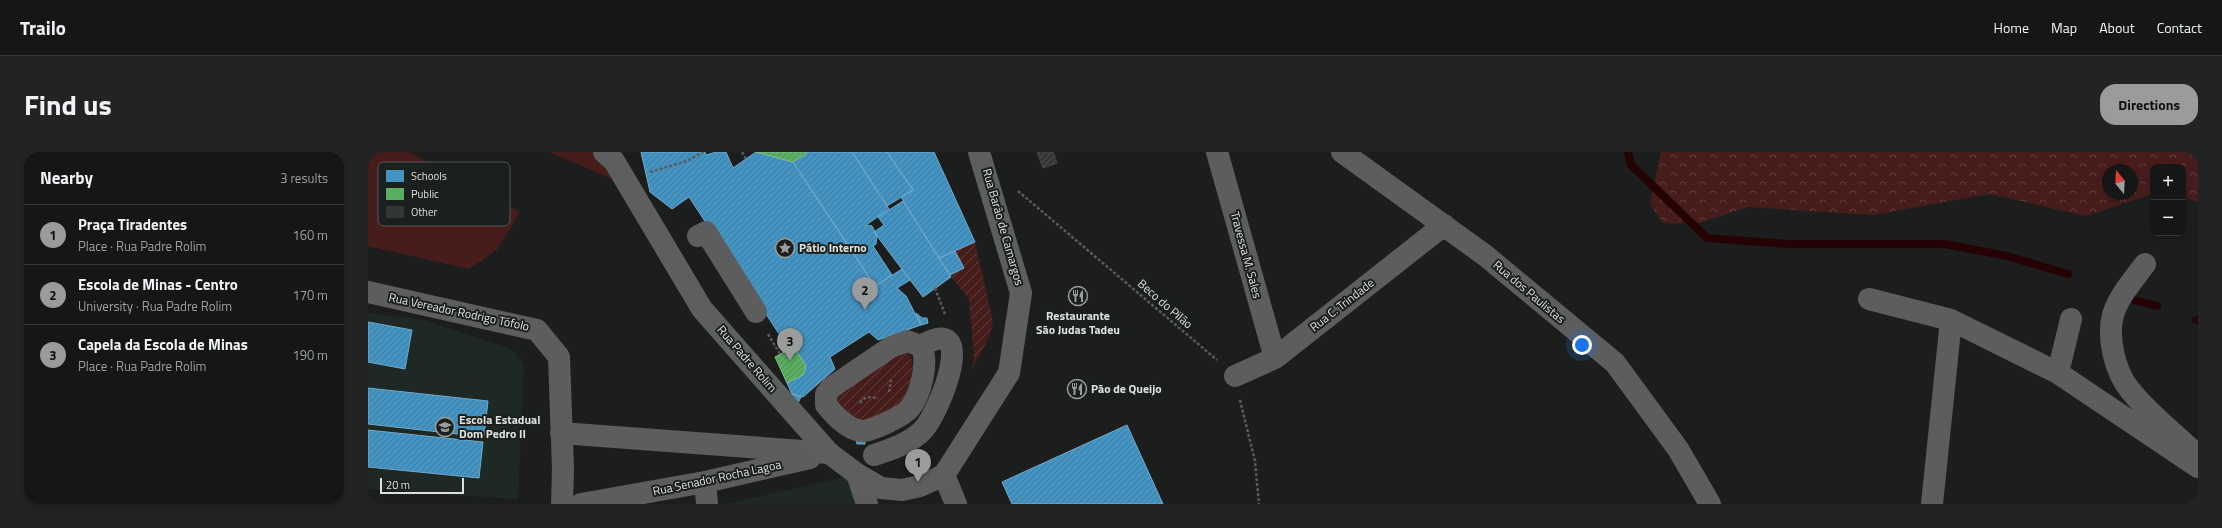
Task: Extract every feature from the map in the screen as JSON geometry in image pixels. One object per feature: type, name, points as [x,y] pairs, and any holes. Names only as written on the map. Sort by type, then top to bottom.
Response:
[{"type":"main road","name":"Rua Barão de Camargos","points":[[944,475],[1009,373],[1022,292],[979,152]]},
{"type":"main road","name":"Rua Padre Rolim","points":[[611,155],[702,309],[829,453],[857,474],[881,488],[902,490],[920,486],[944,475]]},
{"type":"street","name":"Travessa M. Sales","points":[[1217,152],[1274,358]]},
{"type":"street","name":"Rua dos Paulistas","points":[[1342,152],[1486,256],[1615,363],[1678,449],[1710,504]]},
{"type":"street","name":"Rua C. Trindade","points":[[1235,376],[1274,358],[1444,225]]},
{"type":"street","points":[[698,236],[706,232],[756,312]]},
{"type":"street","points":[[2145,264],[2126,290],[2113,314],[2110,335],[2114,358],[2130,390],[2198,456]]},
{"type":"street","name":"Rua Vereador Rodrigo Tófolo","points":[[368,292],[538,330],[559,357],[562,504]]},
{"type":"street","points":[[1869,299],[1951,320],[2058,373],[2198,467]]},
{"type":"street","points":[[2058,373],[2071,319]]},
{"type":"street","points":[[1932,504],[1951,320]]},
{"type":"street","points":[[874,455],[907,441],[922,431],[935,414],[949,378],[952,352],[945,329],[934,339],[921,346],[907,341],[880,354],[832,387],[825,400],[826,405],[842,421],[852,428],[863,431],[902,415],[911,407],[925,368],[925,354],[921,346]]},
{"type":"street","points":[[561,433],[829,453]]},
{"type":"street","name":"Rua Senador Rocha Lagoa","points":[[581,504],[705,482],[829,453]]},
{"type":"street","points":[[857,474],[867,504]]},
{"type":"street","points":[[944,475],[956,504]]},
{"type":"street","points":[[705,482],[707,504]]},
{"type":"path","points":[[646,174],[687,161],[703,152]]},
{"type":"path","points":[[742,152],[746,159]]},
{"type":"path","name":"Beco do Pilão","points":[[1013,186],[1235,376]]},
{"type":"path","points":[[935,288],[945,329]]},
{"type":"path","points":[[1235,376],[1255,461],[1259,504]]},
{"type":"shaded area","name":"Escola Estadual Dom Pedro II","points":[[368,313],[423,320],[513,350],[524,364],[518,499],[368,489]]},
{"type":"shaded area","points":[[866,472],[876,504],[726,504]]},
{"type":"green space","points":[[368,152],[409,152],[428,162],[378,162],[378,226],[510,226],[510,207],[520,212],[497,250],[469,269],[368,246]]},
{"type":"green space","points":[[549,152],[606,152],[621,183]]},
{"type":"green space","points":[[1661,152],[2198,152],[2198,202],[2186,198],[2186,164],[2150,164],[2150,195],[2138,199],[2138,164],[2102,164],[2102,200],[2135,200],[2086,216],[1990,194],[1872,215],[1748,207],[1696,224],[1663,223],[1650,204]]},
{"type":"green space","points":[[975,242],[993,322],[987,340],[972,369],[974,355],[969,299],[950,275],[964,268],[955,251]]},
{"type":"green space","points":[[900,352],[907,352],[913,364],[912,379],[901,407],[858,423],[852,421],[836,400],[840,394]]},
{"type":"building: Schools","points":[[641,152],[705,152],[706,155],[716,152],[726,152],[733,168],[756,152],[793,162],[875,286],[902,269],[910,280],[897,288],[906,296],[921,325],[878,340],[869,332],[830,357],[835,369],[803,397],[792,394],[787,383],[803,375],[806,366],[794,347],[789,349],[689,197],[672,209],[650,192]]},
{"type":"building: Schools","points":[[805,152],[852,152],[889,209],[866,225],[872,226],[877,236],[876,244],[873,246],[892,275],[875,286],[793,162],[806,154]]},
{"type":"building: Schools","points":[[852,152],[887,152],[913,190],[887,206]]},
{"type":"building: Schools","points":[[887,152],[934,152],[975,242],[939,258],[901,197],[913,190]]},
{"type":"building: Schools","points":[[903,201],[951,277],[923,297],[874,232],[884,225],[878,217]]},
{"type":"building: Schools","points":[[955,251],[964,268],[950,275],[939,258]]},
{"type":"building: Schools","points":[[916,313],[922,318],[927,318],[928,323],[921,325]]},
{"type":"building: Schools","points":[[368,322],[412,330],[405,369],[368,362]]},
{"type":"building: Schools","points":[[787,350],[791,354],[784,357],[782,353]]},
{"type":"building: Schools","points":[[368,388],[488,401],[484,437],[368,424]]},
{"type":"building: Schools","points":[[792,394],[801,397],[798,403],[791,396]]},
{"type":"building: Schools","points":[[1127,425],[1163,504],[1012,504],[1002,482]]},
{"type":"building: Schools","points":[[368,430],[483,442],[479,478],[368,467]]},
{"type":"building: Schools","points":[[856,440],[865,442],[865,444],[857,444]]},
{"type":"building: Public","points":[[756,152],[805,152],[806,154],[793,162]]},
{"type":"building: Public","points":[[794,347],[806,366],[803,375],[787,383],[775,357]]},
{"type":"building: Other","points":[[1037,152],[1053,152],[1057,163],[1043,168]]},
{"type":"waterway","points":[[1628,152],[1631,165],[1707,238],[1788,244],[1944,244],[2007,256],[2068,274]]},
{"type":"waterway","points":[[2134,300],[2157,306]]},
{"type":"place","name":"Pátio Interno","points":[[785,248]]},
{"type":"place","name":"Restaurante São Judas Tadeu","points":[[1078,296]]},
{"type":"place","name":"Escola de Minas - Centro","points":[[865,310]]},
{"type":"place","name":"Capela da Escola de Minas","points":[[790,361]]},
{"type":"place","name":"Pão de Queijo","points":[[1077,389]]},
{"type":"place","name":"Escola Estadual Dom Pedro II","points":[[445,427]]},
{"type":"place","name":"Praça Tiradentes","points":[[918,482]]}]
